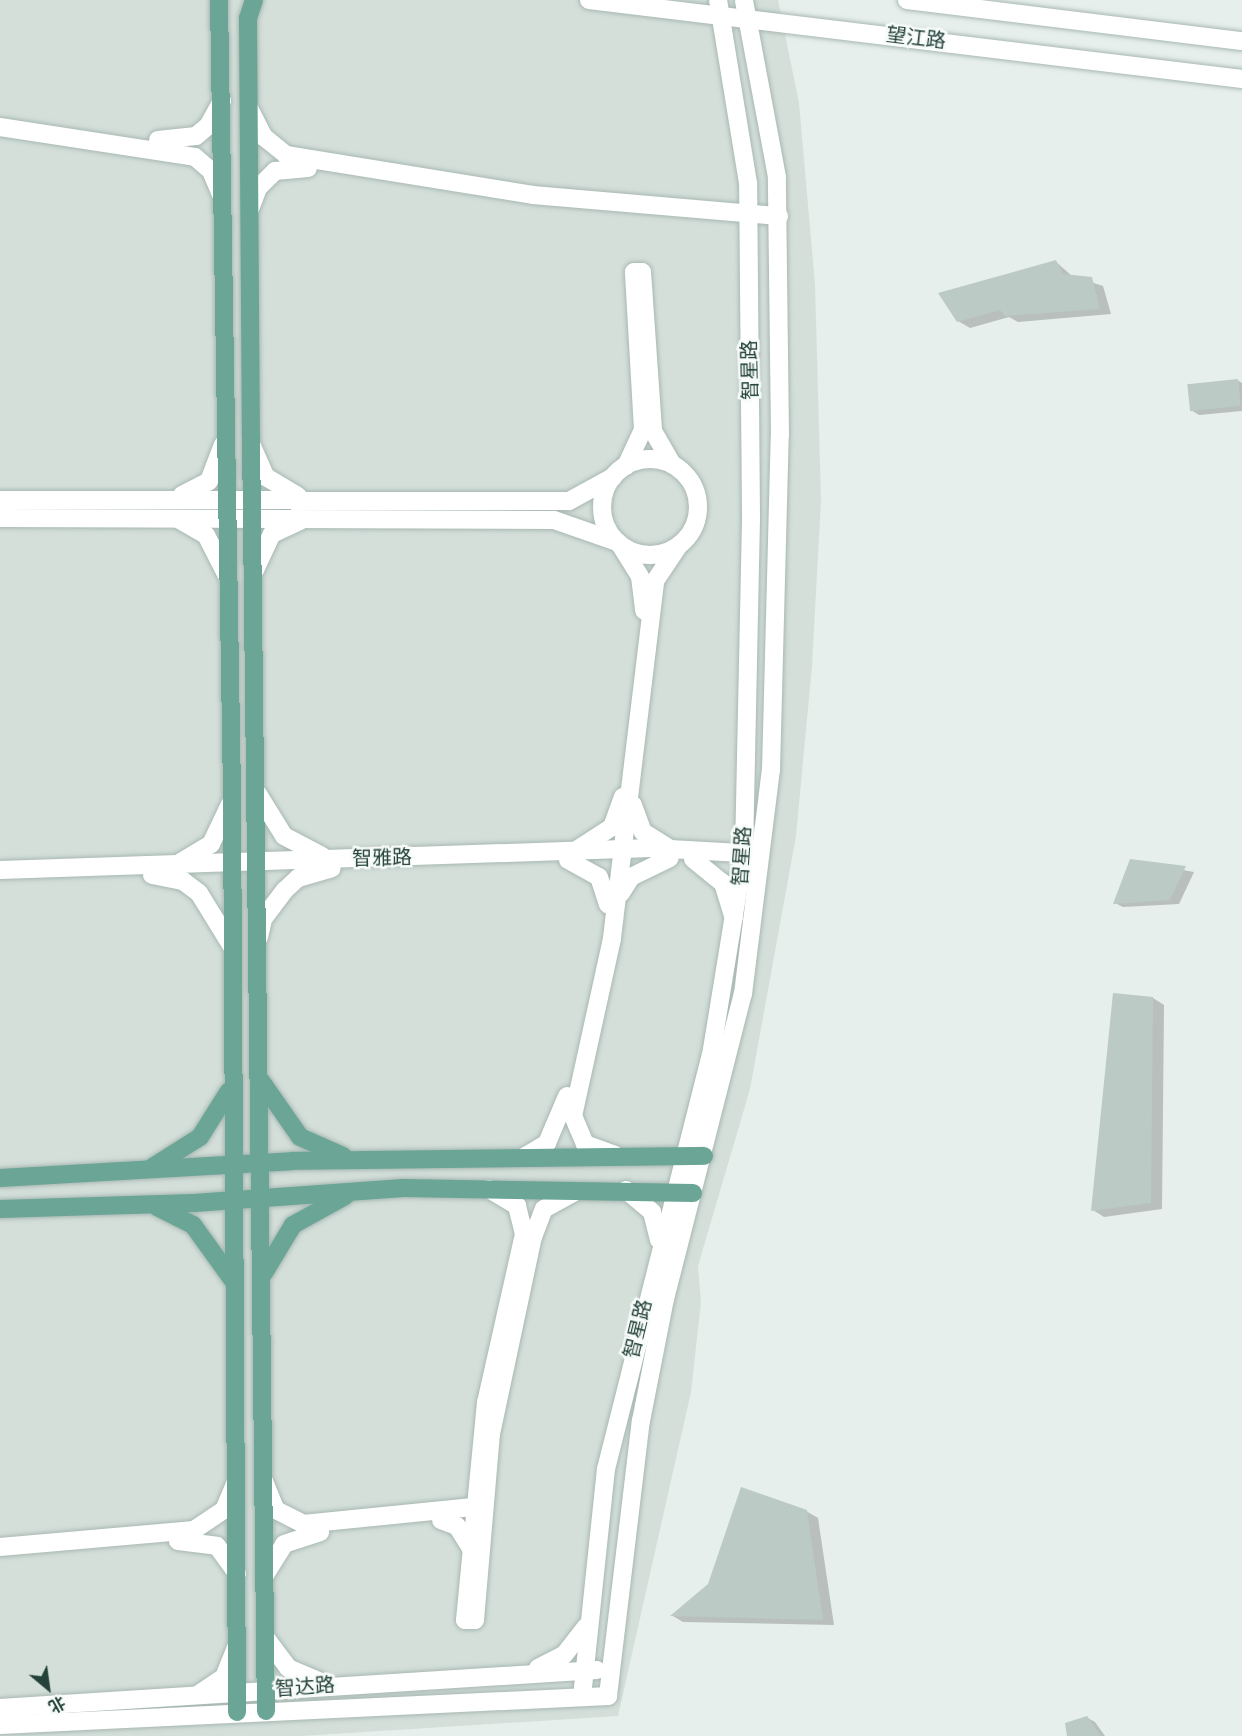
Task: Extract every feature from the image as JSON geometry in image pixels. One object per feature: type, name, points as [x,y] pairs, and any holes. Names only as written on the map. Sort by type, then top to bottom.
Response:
[{"type":"main road","points":[[219,0],[223,99],[223,445],[232,793],[231,945],[237,1480],[237,1712]]},
{"type":"main road","points":[[254,0],[248,18],[266,1711]]},
{"type":"main road","name":"望江路","points":[[589,0],[720,7],[749,19],[1242,79]]},
{"type":"main road","name":"智星路","points":[[608,1696],[635,1455],[665,1299],[704,1156],[743,994],[763,858],[776,702],[779,221],[771,129],[744,0]]},
{"type":"main road","name":"望江路","points":[[907,0],[1242,41]]},
{"type":"main road","name":"智星路","points":[[582,1697],[606,1469],[659,1248],[694,1126],[735,924],[743,857],[751,515],[748,219],[745,153],[720,7]]},
{"type":"main road","points":[[0,117],[178,140],[208,126],[223,99]]},
{"type":"main road","points":[[249,108],[264,138],[286,155],[533,195],[748,219]]},
{"type":"main road","points":[[0,127],[195,157],[211,171],[223,197]]},
{"type":"main road","points":[[250,211],[266,178],[297,167],[548,205],[779,221]]},
{"type":"main road","points":[[613,904],[599,877],[569,856],[612,827],[628,799],[644,615],[640,577],[619,544],[602,506],[643,430],[634,272],[642,272],[653,431],[673,465],[690,482],[698,504],[696,521],[656,581],[628,799],[613,904],[573,1116],[585,1144],[617,1156]]},
{"type":"main road","points":[[251,444],[266,477],[309,499]]},
{"type":"main road","points":[[165,498],[195,491],[209,481],[223,445]]},
{"type":"main road","points":[[0,500],[165,498],[569,501],[620,471],[657,460],[673,465]]},
{"type":"main road","points":[[167,517],[206,535],[217,547],[227,577]]},
{"type":"main road","points":[[0,518],[554,519],[650,555],[679,545]]},
{"type":"main road","points":[[254,580],[257,555],[272,534],[309,518]]},
{"type":"main road","points":[[157,870],[182,862],[211,844],[222,828],[232,793]]},
{"type":"main road","points":[[258,794],[284,836],[333,863]]},
{"type":"main road","points":[[524,1157],[547,1143],[560,1122],[583,1038],[613,904],[631,877],[672,854],[643,831],[628,799]]},
{"type":"main road","name":"智雅路","points":[[0,879],[157,870],[620,854],[763,858]]},
{"type":"main road","name":"智雅路","points":[[672,854],[693,859],[743,857]]},
{"type":"main road","points":[[693,859],[704,862],[723,883],[735,924]]},
{"type":"main road","points":[[258,942],[263,919],[285,890],[298,878],[333,863]]},
{"type":"main road","name":"智雅路","points":[[0,870],[157,870]]},
{"type":"main road","points":[[157,870],[183,881],[199,892],[231,945]]},
{"type":"main road","points":[[258,1077],[300,1137],[330,1153],[362,1160]]},
{"type":"main road","points":[[142,1171],[200,1137],[222,1108],[232,1080]]},
{"type":"main road","points":[[648,1155],[674,1146],[694,1126]]},
{"type":"main road","points":[[0,1178],[362,1160],[704,1156]]},
{"type":"main road","points":[[0,1209],[234,1200],[362,1191],[487,1188],[693,1192]]},
{"type":"main road","points":[[487,1188],[517,1206],[524,1234],[488,1393],[475,1486],[478,1512],[475,1620],[465,1620],[470,1547],[478,1512],[500,1377],[538,1220],[555,1199],[582,1190]]},
{"type":"main road","points":[[626,1190],[652,1212],[659,1248]]},
{"type":"main road","points":[[262,1281],[268,1261],[293,1225],[322,1205],[362,1191]]},
{"type":"main road","points":[[144,1204],[193,1226],[235,1284]]},
{"type":"main road","points":[[264,1479],[276,1510],[303,1524],[478,1512]]},
{"type":"main road","points":[[0,1547],[194,1530],[224,1510],[237,1480]]},
{"type":"main road","points":[[265,1575],[276,1550],[303,1534],[445,1514],[475,1486]]},
{"type":"main road","points":[[445,1514],[457,1526],[470,1547]]},
{"type":"main road","points":[[0,1554],[195,1540],[227,1553],[237,1574]]},
{"type":"main road","points":[[523,1673],[550,1664],[576,1644],[590,1611]]},
{"type":"main road","points":[[265,1637],[279,1660],[301,1677],[340,1684]]},
{"type":"main road","points":[[196,1695],[224,1677],[237,1643]]},
{"type":"main road","name":"智达路","points":[[0,1708],[340,1684],[611,1669]]},
{"type":"main road","name":"智达路","points":[[0,1725],[608,1696]]},
{"type":"shaded area","points":[[0,0],[778,0],[799,103],[815,284],[821,500],[812,666],[796,836],[750,1089],[698,1266],[701,1302],[691,1392],[618,1716],[301,1736],[0,1736]]},
{"type":"building","points":[[1056,260],[1063,274],[1092,277],[1100,309],[1005,316],[1000,310],[957,322],[938,293]]},
{"type":"building","points":[[1238,379],[1241,406],[1190,411],[1187,384]]},
{"type":"building","points":[[1130,859],[1186,866],[1170,900],[1113,904]]},
{"type":"building","points":[[1113,993],[1153,997],[1151,1203],[1091,1211]]},
{"type":"building","points":[[741,1487],[807,1510],[823,1620],[670,1616],[708,1584]]},
{"type":"building","points":[[1087,1716],[1101,1736],[1067,1736],[1065,1723]]}]
